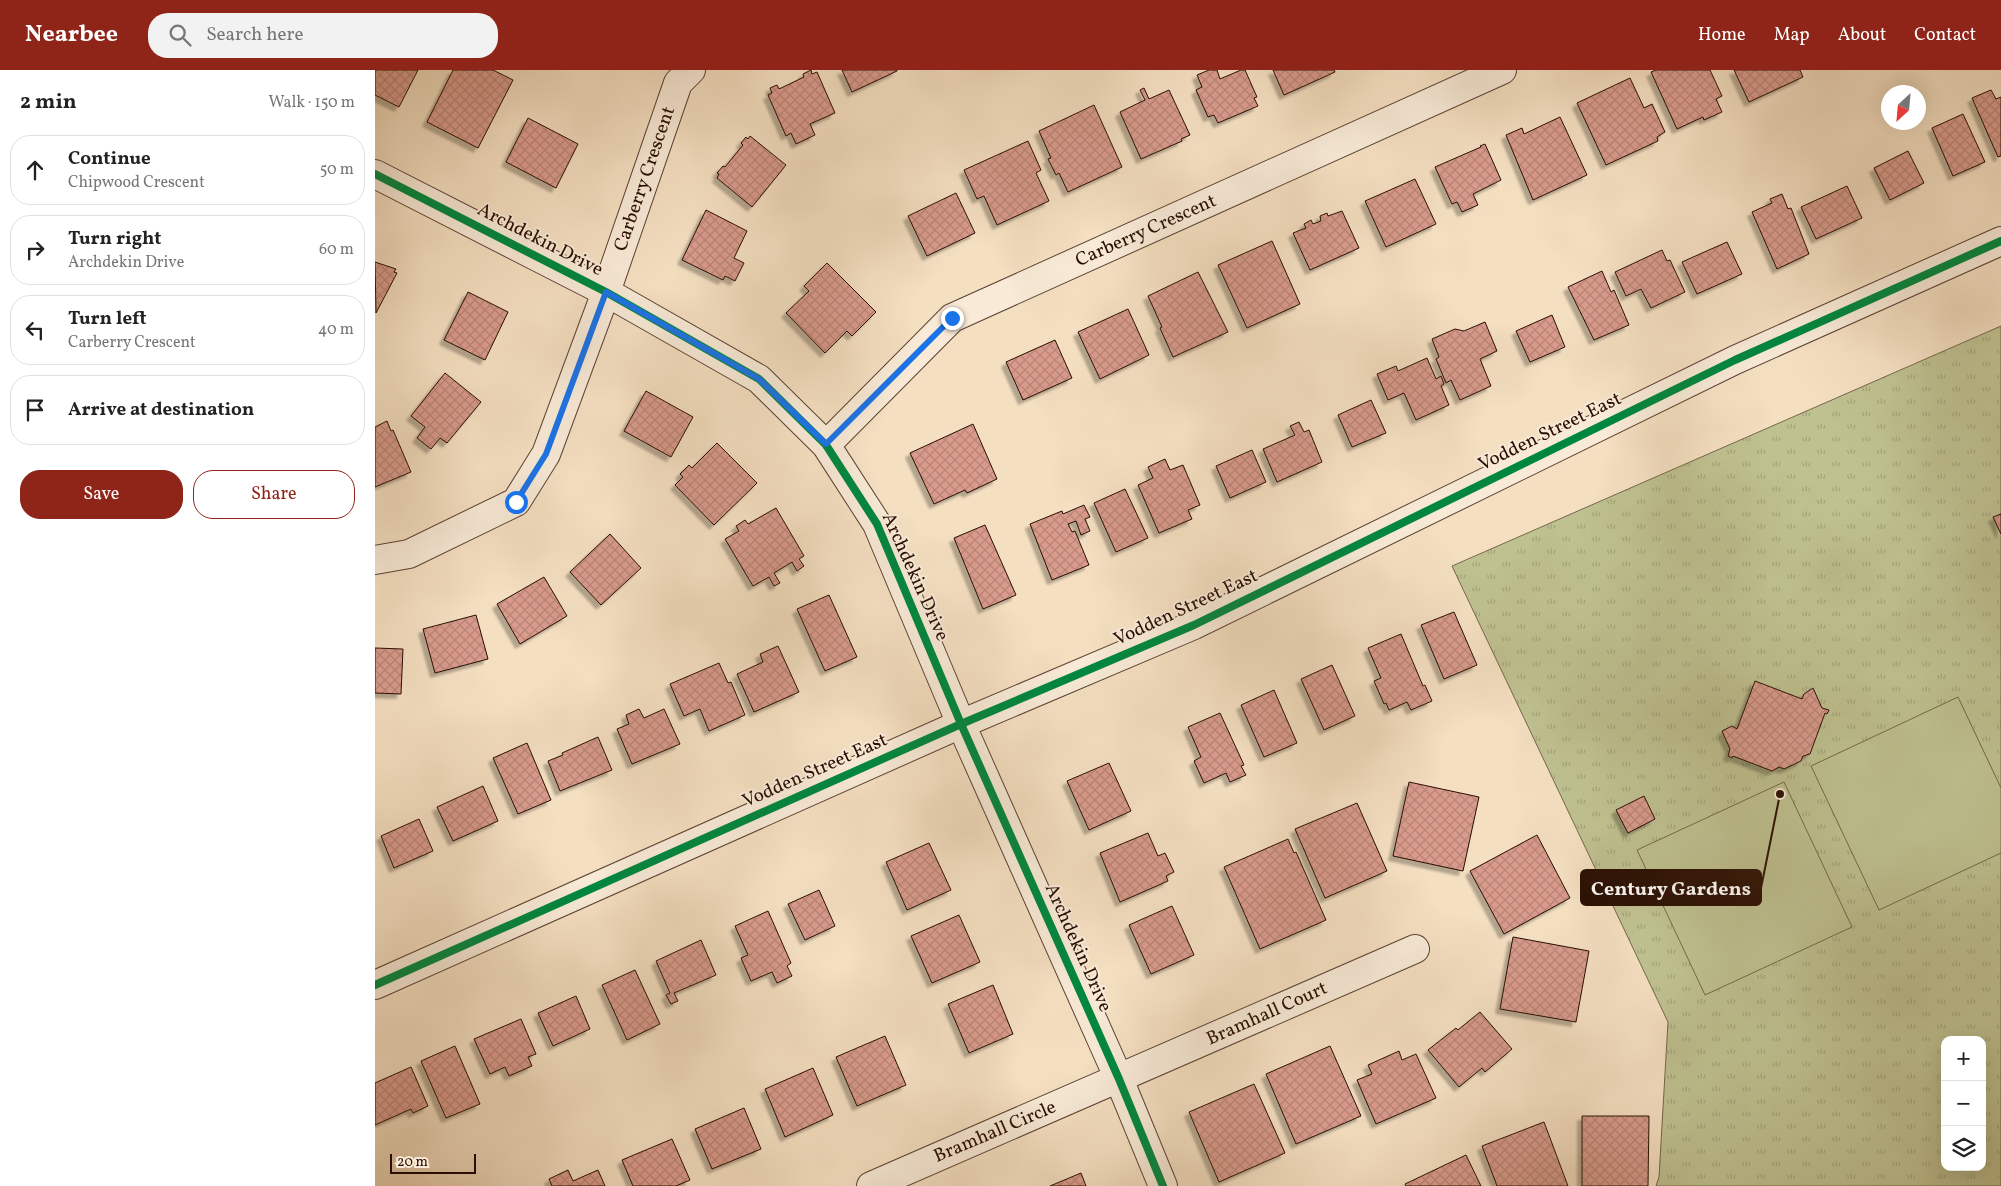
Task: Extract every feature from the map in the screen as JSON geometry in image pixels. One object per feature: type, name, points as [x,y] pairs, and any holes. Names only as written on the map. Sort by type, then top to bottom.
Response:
[{"type":"street","name":"Carberry Crescent","points":[[375,560],[409,554],[516,502],[546,454],[606,292],[678,83],[691,70]]},
{"type":"street","name":"Carberry Crescent","points":[[826,444],[952,318],[1502,70]]},
{"type":"street","name":"Archdekin Drive","points":[[375,174],[606,292],[759,379],[826,444],[877,524],[961,724],[1119,1078],[1163,1186]]},
{"type":"street","name":"Vodden Street East","points":[[375,985],[961,724],[1194,625],[1735,360],[2001,240]]},
{"type":"street","name":"Bramhall Court","points":[[1119,1078],[1415,949]]},
{"type":"street","name":"Bramhall Circle","points":[[871,1186],[1119,1078]]},
{"type":"green space","points":[[2001,326],[2001,1186],[1656,1186],[1659,1177],[1668,1022],[1452,566]]},
{"type":"green space","points":[[1958,697],[2001,788],[2001,853],[1879,910],[1811,766]]},
{"type":"green space","points":[[1784,782],[1852,927],[1705,995],[1637,850]]},
{"type":"building","points":[[375,70],[418,70],[399,107],[375,95]]},
{"type":"building","points":[[453,70],[493,70],[513,80],[478,148],[427,122]]},
{"type":"building","points":[[811,70],[812,74],[817,72],[835,113],[810,124],[815,135],[796,144],[791,133],[786,136],[768,95],[772,93],[770,88],[777,85],[779,89],[804,77],[803,74]]},
{"type":"building","points":[[842,70],[897,70],[897,71],[852,92]]},
{"type":"building","points":[[1209,70],[1217,70],[1220,79],[1245,70],[1257,97],[1254,98],[1258,106],[1218,123],[1214,115],[1208,117],[1196,90],[1202,87],[1197,75]]},
{"type":"building","points":[[1273,70],[1334,70],[1335,72],[1284,95]]},
{"type":"building","points":[[1656,70],[1710,70],[1722,96],[1716,99],[1722,112],[1704,120],[1703,117],[1677,129],[1651,72]]},
{"type":"building","points":[[1734,70],[1800,70],[1803,77],[1749,102]]},
{"type":"building","points":[[1630,78],[1644,108],[1652,104],[1665,132],[1657,137],[1658,141],[1606,165],[1577,103]]},
{"type":"building","points":[[1144,88],[1149,99],[1169,90],[1190,135],[1181,139],[1182,141],[1141,159],[1120,112],[1145,100],[1140,90]]},
{"type":"building","points":[[1991,90],[1996,99],[2001,97],[2001,156],[1998,157],[1972,98]]},
{"type":"building","points":[[1094,105],[1122,167],[1068,192],[1059,173],[1056,175],[1048,159],[1051,158],[1039,131]]},
{"type":"building","points":[[1963,114],[1985,162],[1953,176],[1932,128]]},
{"type":"building","points":[[1560,117],[1587,175],[1533,200],[1506,135],[1522,128],[1524,134]]},
{"type":"building","points":[[528,118],[578,144],[556,188],[506,162]]},
{"type":"building","points":[[750,136],[786,165],[752,207],[717,178],[719,174],[717,173],[723,166],[725,167],[743,145],[741,143],[746,137],[748,139]]},
{"type":"building","points":[[1028,141],[1041,170],[1036,173],[1049,201],[997,225],[984,196],[977,199],[964,170]]},
{"type":"building","points":[[1485,144],[1501,180],[1473,194],[1478,205],[1462,212],[1457,202],[1452,204],[1435,167]]},
{"type":"building","points":[[1908,151],[1924,183],[1890,200],[1874,168]]},
{"type":"building","points":[[1415,179],[1436,224],[1386,247],[1365,201]]},
{"type":"building","points":[[1847,186],[1862,218],[1816,239],[1801,207]]},
{"type":"building","points":[[956,193],[975,233],[927,256],[908,216]]},
{"type":"building","points":[[1782,194],[1788,209],[1791,208],[1809,254],[1777,269],[1752,212],[1772,203],[1770,199]]},
{"type":"building","points":[[706,210],[747,231],[734,258],[744,263],[735,281],[725,276],[723,280],[682,260]]},
{"type":"building","points":[[1342,211],[1359,248],[1310,270],[1293,233],[1306,228],[1304,224],[1311,220],[1313,224],[1321,221],[1320,216],[1327,213],[1328,216]]},
{"type":"building","points":[[1272,241],[1300,304],[1247,328],[1218,265]]},
{"type":"building","points":[[1727,242],[1742,274],[1697,294],[1682,262]]},
{"type":"building","points":[[1662,250],[1667,261],[1670,260],[1685,292],[1651,308],[1641,289],[1626,296],[1615,272]]},
{"type":"building","points":[[375,262],[396,269],[394,272],[397,273],[376,313]]},
{"type":"building","points":[[827,263],[876,312],[852,336],[847,331],[825,353],[786,313],[809,291],[804,286]]},
{"type":"building","points":[[1602,271],[1611,292],[1614,290],[1629,325],[1594,340],[1568,287]]},
{"type":"building","points":[[1198,272],[1228,332],[1173,357],[1148,296]]},
{"type":"building","points":[[468,292],[508,312],[485,360],[444,340]]},
{"type":"building","points":[[1128,309],[1149,355],[1100,379],[1078,332]]},
{"type":"building","points":[[1552,315],[1565,347],[1530,362],[1516,331]]},
{"type":"building","points":[[1485,322],[1497,351],[1480,359],[1491,386],[1460,400],[1451,380],[1446,383],[1436,359],[1439,357],[1432,339],[1455,329],[1464,331]]},
{"type":"building","points":[[1055,340],[1072,378],[1023,400],[1006,362]]},
{"type":"building","points":[[1427,358],[1436,379],[1441,376],[1444,384],[1441,386],[1449,405],[1416,420],[1404,393],[1388,400],[1377,374],[1396,366],[1398,371]]},
{"type":"building","points":[[445,373],[481,402],[447,443],[440,438],[431,449],[417,438],[425,427],[411,416]]},
{"type":"building","points":[[646,391],[693,417],[671,457],[624,431]]},
{"type":"building","points":[[1371,400],[1386,433],[1352,447],[1338,415]]},
{"type":"building","points":[[387,421],[391,431],[393,430],[411,472],[375,487],[375,427]]},
{"type":"building","points":[[1299,422],[1304,432],[1309,430],[1322,462],[1277,482],[1263,449],[1295,435],[1290,426]]},
{"type":"building","points":[[973,424],[997,479],[967,493],[965,490],[934,504],[910,453]]},
{"type":"building","points":[[717,443],[757,483],[714,525],[675,485],[683,477],[680,474],[689,465],[692,468]]},
{"type":"building","points":[[1252,450],[1266,482],[1230,498],[1216,466]]},
{"type":"building","points":[[1165,459],[1170,470],[1183,465],[1200,505],[1188,510],[1192,519],[1159,533],[1138,485],[1153,478],[1148,467]]},
{"type":"building","points":[[1125,489],[1148,538],[1116,552],[1094,503]]},
{"type":"building","points":[[1084,505],[1090,517],[1085,519],[1090,531],[1081,535],[1076,521],[1068,524],[1072,532],[1075,531],[1089,565],[1052,580],[1030,524],[1062,511],[1063,514]]},
{"type":"building","points":[[776,508],[804,556],[799,559],[804,566],[797,571],[792,562],[774,573],[780,583],[774,586],[769,577],[753,586],[725,539],[739,531],[736,526],[745,520],[748,524]]},
{"type":"building","points":[[2001,514],[2001,534],[1993,517]]},
{"type":"building","points":[[985,525],[1016,595],[983,609],[954,538]]},
{"type":"building","points":[[610,534],[641,568],[601,605],[570,572]]},
{"type":"building","points":[[544,577],[567,616],[520,644],[497,604]]},
{"type":"building","points":[[829,595],[857,657],[825,671],[797,609]]},
{"type":"building","points":[[1454,612],[1477,665],[1444,679],[1421,625]]},
{"type":"building","points":[[476,615],[488,659],[435,673],[423,629]]},
{"type":"building","points":[[1401,634],[1423,686],[1425,685],[1432,701],[1411,710],[1407,702],[1389,710],[1386,703],[1384,704],[1374,681],[1381,678],[1368,648]]},
{"type":"building","points":[[778,646],[799,692],[754,712],[737,674],[763,662],[760,654]]},
{"type":"building","points":[[375,648],[403,649],[401,694],[375,693]]},
{"type":"building","points":[[719,663],[728,683],[731,682],[745,715],[709,731],[700,709],[684,716],[670,684]]},
{"type":"building","points":[[1332,665],[1355,716],[1324,730],[1301,679]]},
{"type":"building","points":[[1755,681],[1802,699],[1804,694],[1813,688],[1822,708],[1829,710],[1827,714],[1825,713],[1810,754],[1803,756],[1801,761],[1784,769],[1779,767],[1772,771],[1733,756],[1732,758],[1728,756],[1730,749],[1722,731],[1732,726],[1737,729]]},
{"type":"building","points":[[1274,690],[1297,743],[1264,757],[1241,705]]},
{"type":"building","points":[[639,709],[644,718],[664,709],[680,744],[632,764],[617,729],[629,724],[626,715]]},
{"type":"building","points":[[1220,713],[1244,765],[1241,766],[1246,775],[1230,782],[1226,773],[1204,783],[1194,761],[1201,757],[1188,727]]},
{"type":"building","points":[[598,737],[612,770],[560,791],[548,761]]},
{"type":"building","points":[[527,743],[551,800],[518,814],[493,758]]},
{"type":"building","points":[[1109,763],[1131,811],[1089,830],[1067,781]]},
{"type":"building","points":[[1409,782],[1479,797],[1463,871],[1393,856]]},
{"type":"building","points":[[483,786],[498,821],[453,841],[437,807]]},
{"type":"building","points":[[1644,796],[1655,819],[1628,833],[1616,810]]},
{"type":"building","points":[[1357,803],[1387,871],[1325,898],[1295,829]]},
{"type":"building","points":[[419,819],[433,851],[394,868],[381,836]]},
{"type":"building","points":[[1148,833],[1158,856],[1165,853],[1174,872],[1166,876],[1168,881],[1120,902],[1100,853]]},
{"type":"building","points":[[1537,835],[1570,898],[1504,934],[1470,871]]},
{"type":"building","points":[[1288,839],[1294,853],[1296,852],[1326,920],[1260,949],[1224,867]]},
{"type":"building","points":[[929,843],[951,890],[907,910],[886,862]]},
{"type":"building","points":[[819,890],[835,926],[805,940],[788,904]]},
{"type":"building","points":[[1172,906],[1194,955],[1151,974],[1129,925]]},
{"type":"building","points":[[768,911],[791,963],[787,966],[792,976],[777,983],[772,972],[751,981],[741,958],[748,955],[735,926]]},
{"type":"building","points":[[959,915],[980,962],[932,983],[911,936]]},
{"type":"building","points":[[1513,937],[1589,951],[1576,1022],[1500,1009]]},
{"type":"building","points":[[701,940],[716,975],[674,993],[678,1001],[671,1004],[666,995],[670,993],[656,961]]},
{"type":"building","points":[[635,970],[660,1024],[627,1040],[602,985]]},
{"type":"building","points":[[993,985],[1013,1034],[969,1053],[948,1004]]},
{"type":"building","points":[[576,996],[590,1029],[553,1046],[538,1013]]},
{"type":"building","points":[[1480,1012],[1512,1049],[1485,1072],[1482,1068],[1459,1087],[1428,1050],[1456,1028],[1458,1030]]},
{"type":"building","points":[[521,1019],[536,1054],[528,1057],[532,1066],[509,1076],[505,1067],[490,1074],[474,1039]]},
{"type":"building","points":[[885,1036],[906,1085],[857,1106],[836,1057]]},
{"type":"building","points":[[455,1046],[480,1104],[446,1118],[421,1061]]},
{"type":"building","points":[[1330,1046],[1361,1116],[1296,1144],[1266,1074]]},
{"type":"building","points":[[1399,1051],[1402,1060],[1416,1054],[1436,1098],[1376,1124],[1357,1080],[1372,1074],[1368,1065]]},
{"type":"building","points":[[411,1067],[428,1106],[413,1113],[411,1109],[375,1125],[375,1083]]},
{"type":"building","points":[[813,1068],[833,1115],[785,1137],[765,1089]]},
{"type":"building","points":[[1254,1084],[1285,1153],[1219,1182],[1189,1112]]},
{"type":"building","points":[[744,1108],[761,1149],[712,1169],[695,1129]]},
{"type":"building","points":[[1582,1116],[1649,1116],[1648,1186],[1582,1186]]},
{"type":"building","points":[[1544,1122],[1568,1186],[1497,1186],[1482,1146]]},
{"type":"building","points":[[672,1139],[690,1180],[676,1186],[633,1186],[622,1160]]},
{"type":"building","points":[[1466,1155],[1481,1186],[1406,1186],[1405,1184]]},
{"type":"building","points":[[568,1170],[573,1181],[598,1170],[605,1186],[552,1186],[549,1179]]},
{"type":"building","points":[[1081,1173],[1086,1186],[1050,1186]]},
{"type":"cycle path","points":[[375,174],[606,292],[759,379],[826,445],[877,524],[961,724],[1119,1079],[1163,1186]]},
{"type":"cycle path","points":[[375,985],[961,724],[1194,625],[1735,360],[2001,241]]},
{"type":"place","name":"Century Gardens","points":[[1780,794]]},
{"type":"route","points":[[516,502],[546,454],[606,292],[759,379],[826,444],[952,318]]}]
